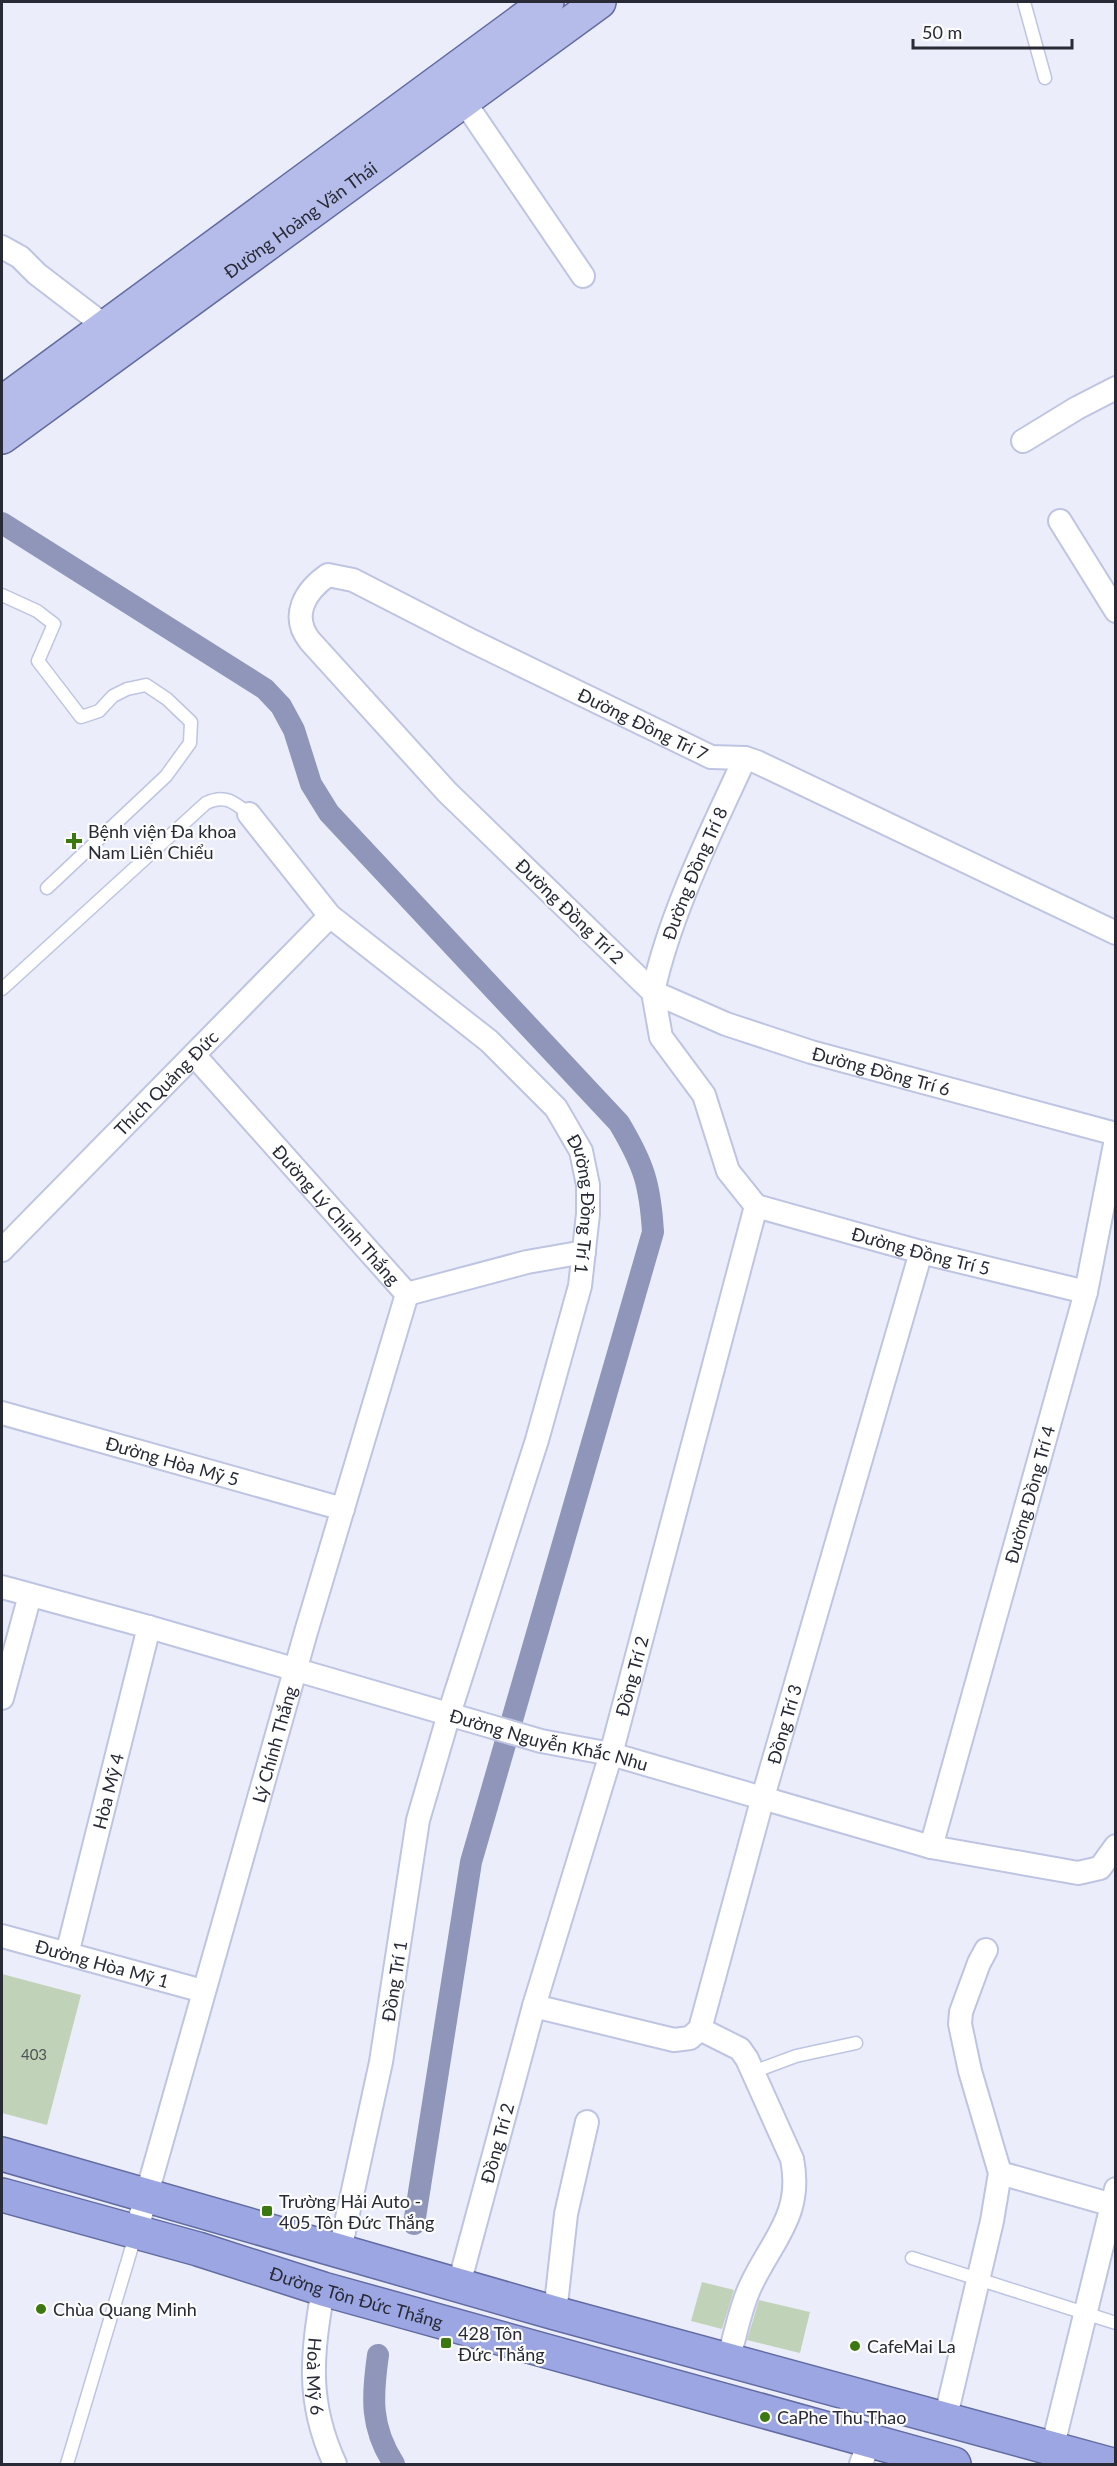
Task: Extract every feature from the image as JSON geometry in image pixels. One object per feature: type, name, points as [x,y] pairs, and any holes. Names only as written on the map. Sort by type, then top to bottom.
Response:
[{"type":"highway","points":[[2,2154],[555,2313],[1109,2464]]},
{"type":"highway","name":"Đường Tôn Đức Thắng","points":[[2,2195],[198,2248],[322,2289],[865,2453],[954,2464]]},
{"type":"main road","name":"Đường Hoàng Văn Thái","points":[[2,402],[545,2]]},
{"type":"main road","name":"Đường Hoàng Văn Thái","points":[[2,437],[598,2]]},
{"type":"street","points":[[463,100],[583,276]]},
{"type":"street","points":[[2,247],[20,257],[46,281],[105,326]]},
{"type":"street","points":[[1023,441],[1077,408],[1116,388]]},
{"type":"street","points":[[1060,521],[1116,611]]},
{"type":"street","name":"Đường Đồng Trí 7","points":[[321,653],[301,630],[300,618],[306,596],[314,585],[328,575],[353,580],[470,640],[711,757],[745,758],[1116,933]]},
{"type":"street","name":"Đường Đồng Trí 2","points":[[321,653],[447,792],[653,992]]},
{"type":"street","name":"Đường Đồng Trí 8","points":[[653,992],[659,963],[702,851],[745,758]]},
{"type":"street","name":"Đường Đồng Trí 1","points":[[249,814],[330,916],[489,1041],[556,1108],[581,1151],[588,1195],[588,1214],[580,1286],[459,1716]]},
{"type":"street","name":"Thích Quảng Đức","points":[[2,1250],[330,916]]},
{"type":"street","points":[[653,992],[661,1037],[704,1095],[728,1171],[756,1206]]},
{"type":"street","name":"Đường Đồng Trí 6","points":[[653,992],[726,1024],[811,1052],[1116,1134]]},
{"type":"street","name":"Đường Lý Chính Thắng","points":[[194,1055],[407,1293],[527,1262],[584,1252]]},
{"type":"street","name":"Đường Đồng Trí 4","points":[[931,1847],[1086,1292],[1116,1139]]},
{"type":"street","name":"Đường Đồng Trí 5","points":[[756,1206],[921,1252],[1086,1292]]},
{"type":"street","name":"Đồng Trí 2","points":[[459,2284],[534,2006],[610,1754],[756,1206]]},
{"type":"street","name":"Đồng Trí 3","points":[[700,2029],[764,1797],[921,1252]]},
{"type":"street","name":"Lý Chính Thắng","points":[[136,2232],[295,1669],[407,1293]]},
{"type":"street","name":"Đường Hòa Mỹ 5","points":[[2,1413],[342,1509]]},
{"type":"street","name":"Đường Nguyễn Khắc Nhu","points":[[2,1587],[149,1627],[541,1741],[610,1754],[764,1797],[931,1847],[1078,1873],[1100,1868],[1116,1846]]},
{"type":"street","points":[[2,1698],[30,1595]]},
{"type":"street","name":"Hòa Mỹ 4","points":[[67,1954],[149,1627]]},
{"type":"street","name":"Đồng Trí 1","points":[[340,2250],[381,2062],[418,1820],[459,1716]]},
{"type":"street","name":"Đường Hòa Mỹ 1","points":[[2,1936],[203,1991]]},
{"type":"street","points":[[945,2420],[992,2221],[1000,2173],[970,2071],[960,2024],[961,2012],[986,1950]]},
{"type":"street","points":[[534,2006],[674,2040],[690,2038],[700,2029],[740,2049],[753,2072],[792,2159],[796,2176],[795,2193],[792,2211],[750,2286],[728,2359]]},
{"type":"street","points":[[555,2313],[566,2214],[587,2122]]},
{"type":"street","points":[[1000,2173],[1114,2200],[1052,2449]]},
{"type":"street","name":"Hoà Mỹ 6","points":[[322,2289],[314,2340],[312,2376],[318,2412],[335,2464]]},
{"type":"lane","points":[[1024,2],[1045,78]]},
{"type":"lane","points":[[2,595],[37,611],[54,624],[38,661],[81,717],[99,711],[113,696],[146,685],[166,699],[191,722],[190,743],[166,776],[47,888]]},
{"type":"lane","points":[[2,988],[206,803],[213,799],[228,798],[249,814]]},
{"type":"lane","points":[[753,2072],[796,2056],[856,2043]]},
{"type":"lane","points":[[66,2464],[136,2232]]},
{"type":"lane","points":[[912,2258],[1116,2323]]},
{"type":"building","points":[[2,1974],[81,1995],[47,2125],[2,2113]]},
{"type":"building","points":[[702,2282],[734,2290],[722,2329],[691,2321]]},
{"type":"building","points":[[759,2300],[810,2312],[800,2353],[747,2340]]},
{"type":"waterway","points":[[2,523],[265,689],[281,706],[294,730],[311,784],[329,813],[619,1123],[640,1163],[648,1187],[653,1232],[471,1862],[414,2224]]},
{"type":"waterway","points":[[378,2355],[375,2411],[381,2437],[394,2464]]},
{"type":"place","name":"Bệnh viện Đa khoa Nam Liên Chiểu","points":[[74,841]]},
{"type":"place","name":"Trường Hải Auto - 405 Tôn Đức Thắng","points":[[267,2211]]},
{"type":"place","name":"Chùa Quang Minh","points":[[41,2309]]},
{"type":"place","name":"428 Tôn Đức Thắng","points":[[446,2343]]},
{"type":"place","name":"CafeMai La","points":[[855,2346]]},
{"type":"place","name":"CaPhe Thu Thao","points":[[765,2417]]}]
